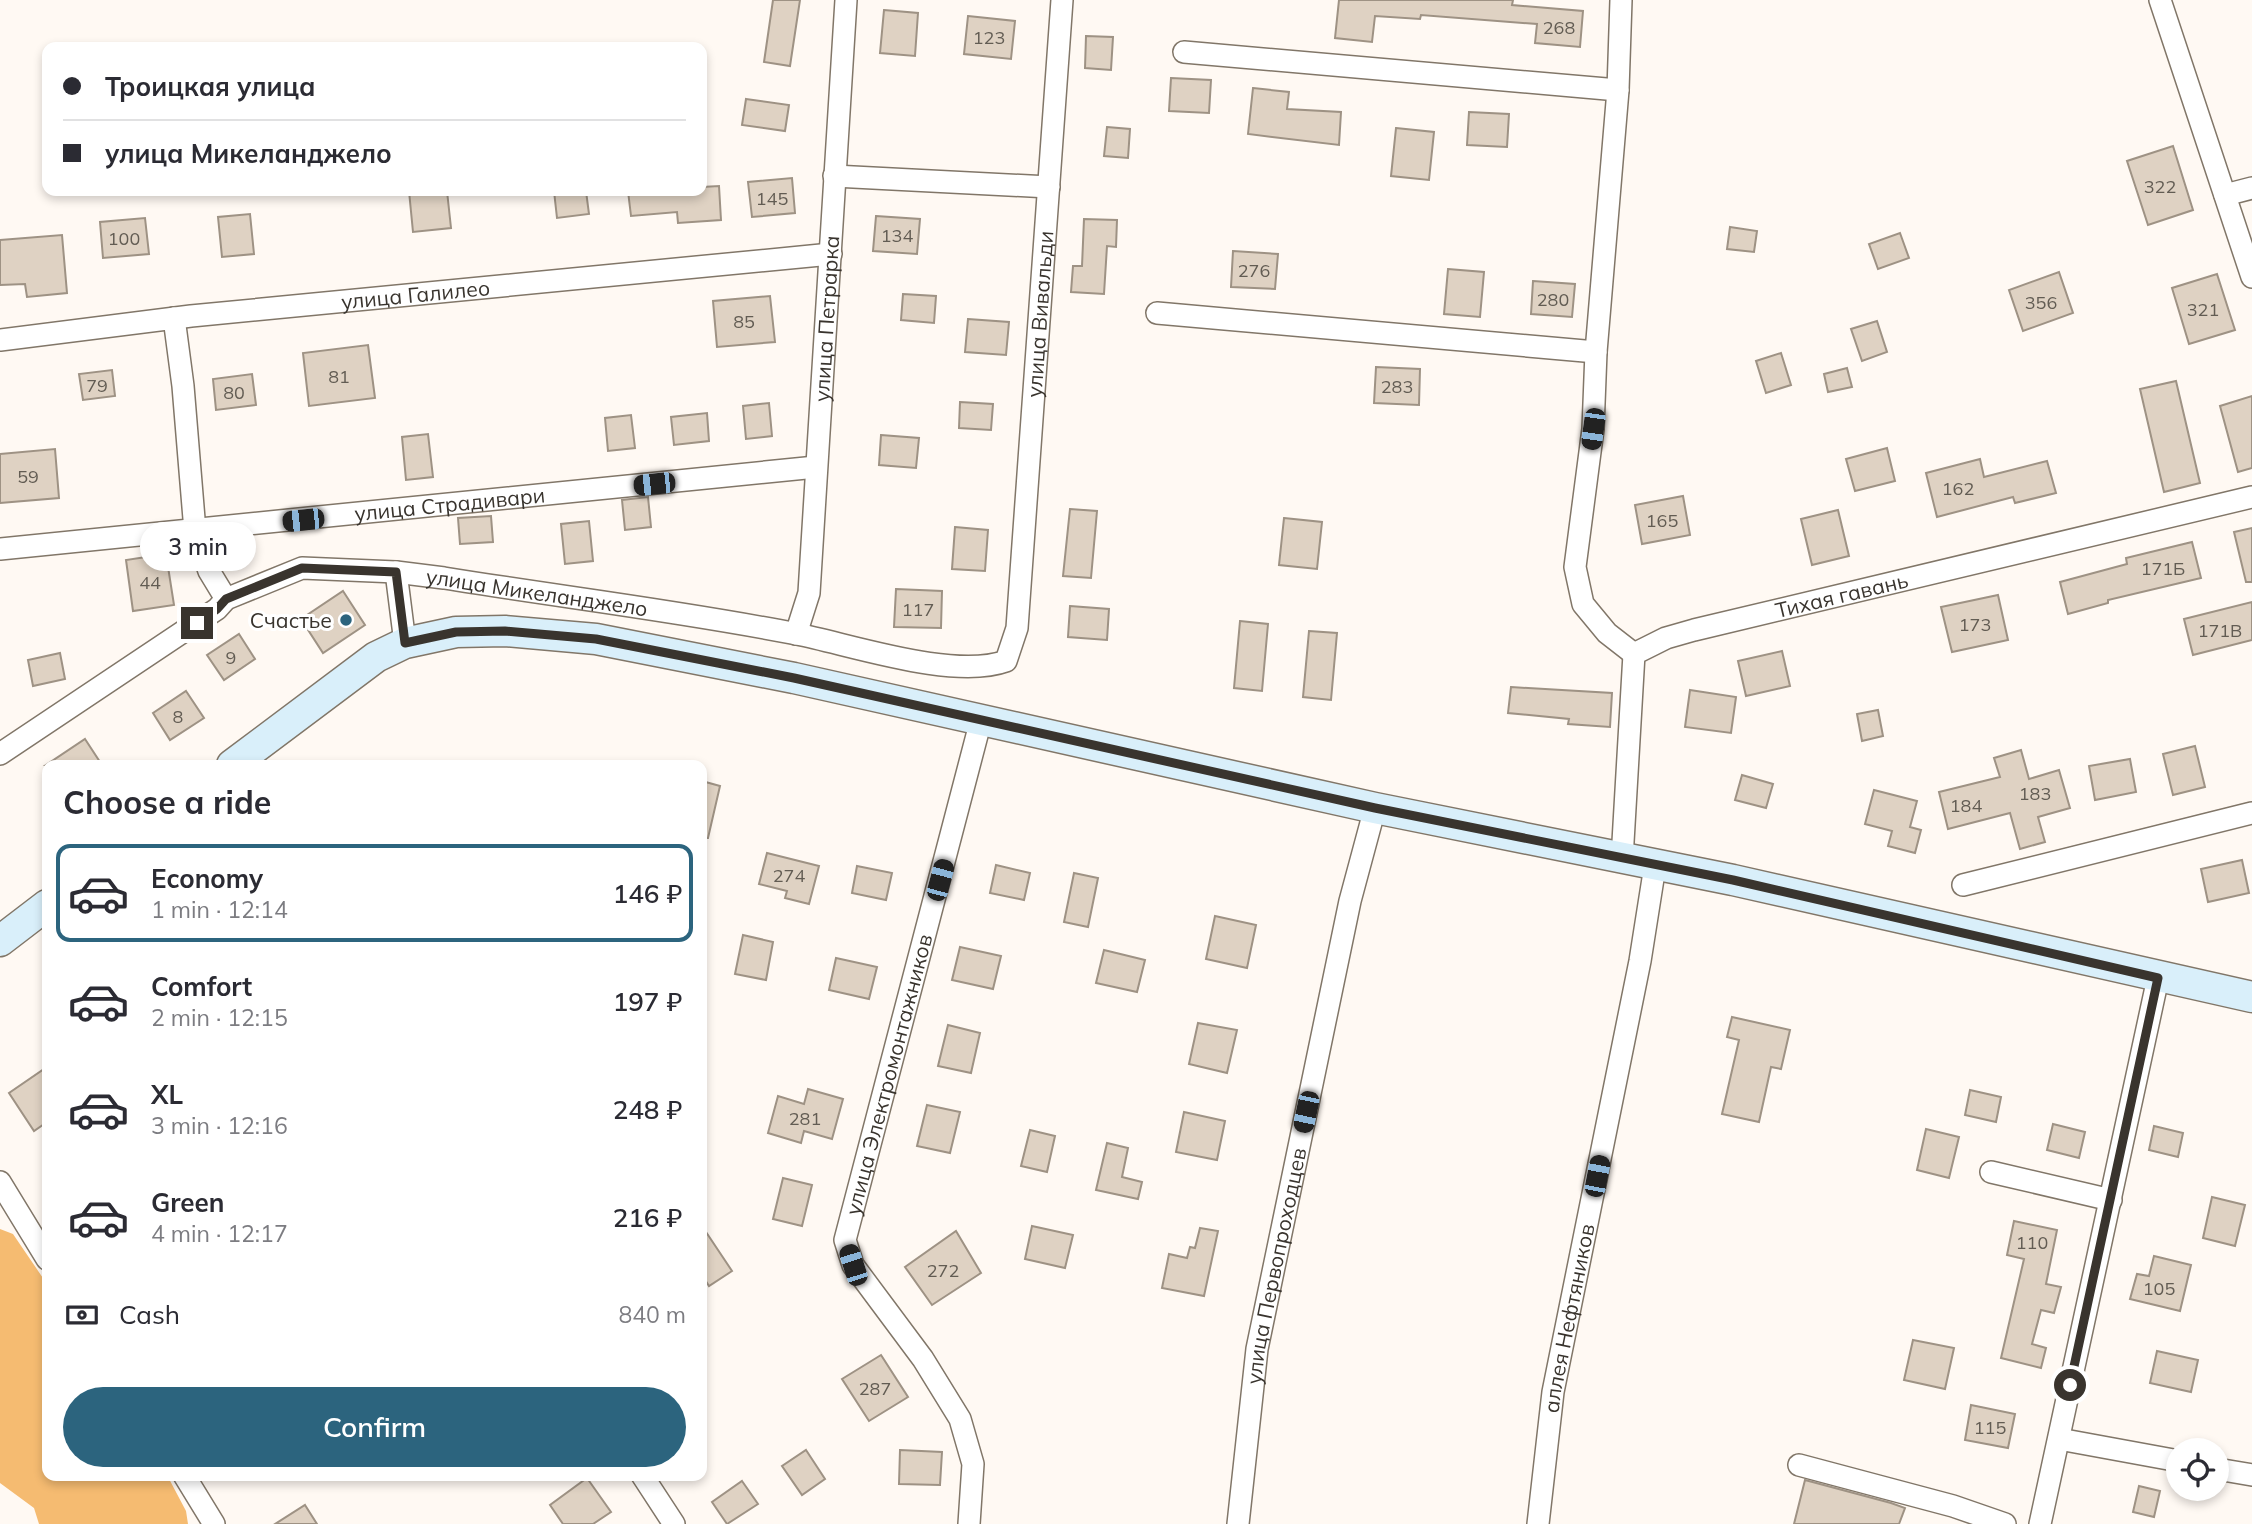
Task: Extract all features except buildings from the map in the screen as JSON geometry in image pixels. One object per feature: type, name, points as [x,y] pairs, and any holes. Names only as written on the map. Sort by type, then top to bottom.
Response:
[{"type":"street","name":"улица Петрарка","points":[[796,634],[809,593],[846,0]]},
{"type":"street","name":"улица Вивальди","points":[[1017,628],[1062,0]]},
{"type":"street","points":[[1620,0],[1618,90],[1596,352],[1593,429],[1575,566],[1583,604],[1607,633],[1634,654],[1622,859]]},
{"type":"street","points":[[2160,0],[2252,277]]},
{"type":"street","points":[[1184,52],[1618,90]]},
{"type":"street","points":[[834,176],[1049,187]]},
{"type":"street","points":[[2225,195],[2252,188]]},
{"type":"street","name":"улица Галилео","points":[[0,340],[174,318],[831,254]]},
{"type":"street","points":[[1157,313],[1596,352]]},
{"type":"street","points":[[174,318],[183,386],[195,531],[209,571],[226,599]]},
{"type":"street","name":"улица Страдивари","points":[[0,549],[816,467]]},
{"type":"street","name":"Тихая гавань","points":[[1634,654],[1665,638],[1694,630],[2252,497]]},
{"type":"street","name":"улица Микеланджело","points":[[2,752],[217,609],[226,599],[302,568],[396,572],[796,634],[924,662],[989,667],[1006,661],[1017,628]]},
{"type":"street","points":[[396,572],[405,643]]},
{"type":"street","points":[[239,760],[376,657],[405,643],[456,632],[492,631],[596,639],[794,678],[1375,808],[1745,883],[2252,997]]},
{"type":"street","name":"улица Электромонтажников","points":[[969,1524],[973,1464],[960,1419],[923,1359],[853,1265],[845,1240],[981,720]]},
{"type":"street","name":"улица Первопроходцев","points":[[1238,1524],[1257,1349],[1350,901],[1375,808]]},
{"type":"street","points":[[1963,885],[2252,813]]},
{"type":"street","name":"аллея Нефтяников","points":[[1538,1524],[1553,1392],[1640,961],[1655,866]]},
{"type":"street","points":[[0,941],[42,909]]},
{"type":"street","points":[[2040,1524],[2158,978]]},
{"type":"street","points":[[1991,1172],[2110,1200]]},
{"type":"street","points":[[0,1182],[42,1251]]},
{"type":"street","points":[[2059,1438],[2166,1459]]},
{"type":"street","points":[[1799,1465],[1952,1506],[2005,1524]]},
{"type":"street","points":[[2229,1471],[2252,1475]]},
{"type":"street","points":[[188,1481],[214,1524]]},
{"type":"street","points":[[646,1481],[674,1524]]},
{"type":"shaded area","points":[[0,1229],[13,1234],[42,1277],[42,1481],[170,1481],[186,1511],[188,1524],[39,1524],[34,1508],[0,1483]]},
{"type":"place","name":"Счастье","points":[[346,620]]},
{"type":"route","points":[[197,623],[226,599],[302,568],[396,572],[405,643],[456,632],[505,631],[596,639],[794,678],[1375,808],[1733,880],[2158,978],[2070,1385]]}]
